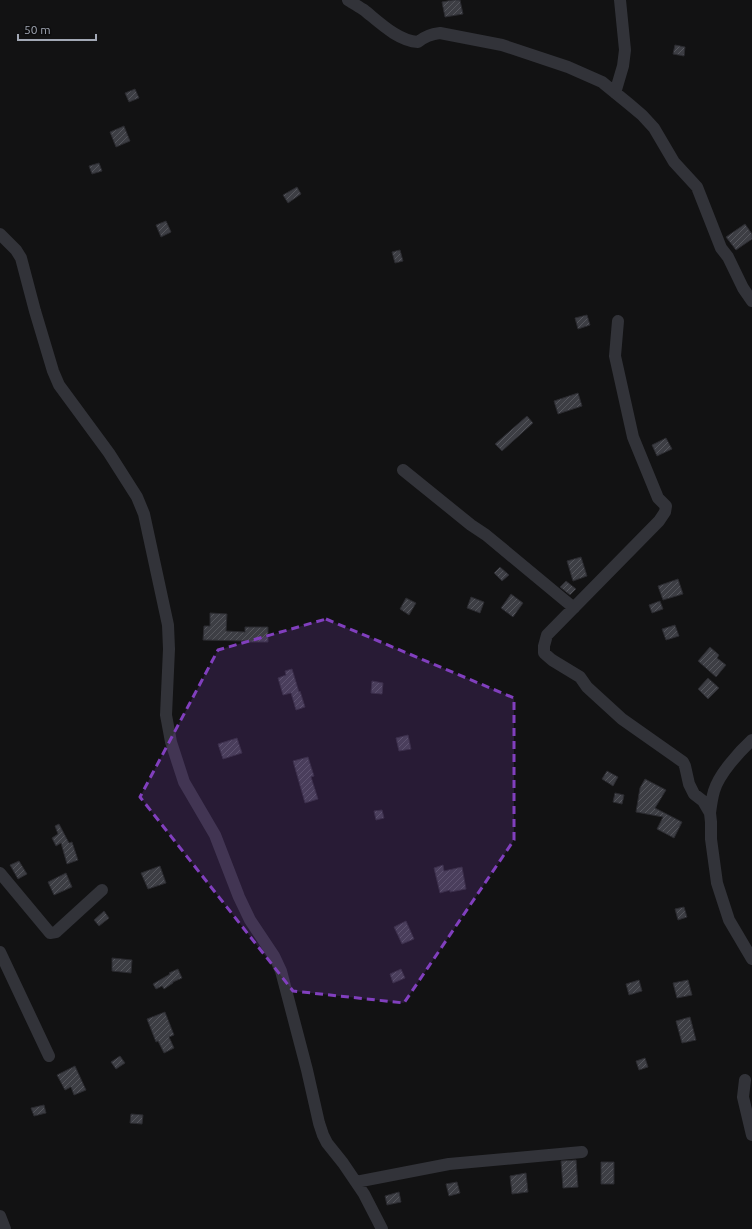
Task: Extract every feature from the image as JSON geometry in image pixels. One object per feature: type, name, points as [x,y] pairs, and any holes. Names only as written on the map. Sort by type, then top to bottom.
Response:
[{"type":"street","points":[[348,0],[383,26],[412,41],[418,42],[423,37],[440,33],[502,45],[568,67],[602,82],[642,115],[654,128],[674,162],[696,187],[721,248],[728,257],[743,288],[752,301]]},
{"type":"street","points":[[615,93],[623,66],[625,50],[620,0]]},
{"type":"street","points":[[0,234],[22,258],[35,311],[53,371],[59,385],[113,459],[137,497],[144,514],[168,625],[169,648],[166,715],[171,742],[184,782],[215,835],[250,920],[274,956],[281,971],[323,1136],[364,1194],[382,1229]]},
{"type":"street","points":[[618,321],[615,356],[633,438],[658,498],[666,506],[665,512],[659,521],[547,635],[544,653],[552,660],[580,677],[587,687],[622,719],[683,762],[689,784],[694,794],[704,801],[710,812]]},
{"type":"street","points":[[403,470],[471,525],[486,535],[574,608]]},
{"type":"street","points":[[752,740],[739,751],[714,790],[710,812],[711,839],[716,883],[729,920],[752,959]]},
{"type":"street","points":[[0,873],[50,933],[56,932],[102,890]]},
{"type":"street","points":[[0,952],[49,1056]]},
{"type":"street","points":[[745,1080],[743,1097],[752,1135]]},
{"type":"street","points":[[356,1182],[449,1164],[582,1152]]},
{"type":"street","points":[[0,1216],[5,1229]]},
{"type":"highlighted area","points":[[326,619],[514,698],[514,840],[404,1003],[293,991],[140,797],[218,650]]},
{"type":"building","points":[[460,0],[463,14],[445,17],[442,2]]},
{"type":"building","points":[[675,45],[685,47],[684,56],[673,54]]},
{"type":"building","points":[[135,89],[139,98],[129,102],[125,93]]},
{"type":"building","points":[[124,126],[130,141],[116,147],[110,132]]},
{"type":"building","points":[[99,163],[102,171],[92,174],[89,166]]},
{"type":"building","points":[[297,187],[301,194],[288,203],[283,195]]},
{"type":"building","points":[[166,221],[171,232],[161,237],[156,225]]},
{"type":"building","points":[[745,224],[752,234],[752,239],[736,250],[726,237]]},
{"type":"building","points":[[400,250],[403,261],[395,263],[392,252]]},
{"type":"building","points":[[587,315],[590,325],[578,329],[575,318]]},
{"type":"building","points":[[578,393],[582,406],[558,414],[554,401]]},
{"type":"building","points":[[527,416],[533,423],[502,451],[495,444]]},
{"type":"building","points":[[666,438],[672,449],[657,456],[652,445]]},
{"type":"building","points":[[581,557],[587,576],[573,581],[567,561]]},
{"type":"building","points":[[500,567],[509,575],[502,581],[494,573]]},
{"type":"building","points":[[678,579],[683,594],[663,600],[658,586]]},
{"type":"building","points":[[566,581],[576,589],[570,595],[560,587]]},
{"type":"building","points":[[511,594],[523,603],[513,617],[501,608]]},
{"type":"building","points":[[471,597],[484,602],[480,613],[467,608]]},
{"type":"building","points":[[406,598],[416,603],[409,615],[400,609]]},
{"type":"building","points":[[660,601],[663,609],[652,613],[649,605]]},
{"type":"building","points":[[210,613],[227,614],[226,631],[245,632],[245,627],[268,627],[268,642],[203,640],[204,626],[210,626]]},
{"type":"building","points":[[675,625],[679,636],[666,640],[662,629]]},
{"type":"building","points":[[710,647],[719,655],[717,658],[726,665],[716,677],[698,661]]},
{"type":"building","points":[[292,669],[305,707],[296,710],[291,693],[283,695],[278,678],[286,675],[285,671]]},
{"type":"building","points":[[708,678],[719,688],[708,699],[698,689]]},
{"type":"building","points":[[372,681],[383,683],[382,694],[371,693]]},
{"type":"building","points":[[408,735],[411,749],[399,751],[396,738]]},
{"type":"building","points":[[237,738],[242,753],[223,759],[218,744]]},
{"type":"building","points":[[308,757],[314,776],[311,777],[318,799],[305,803],[293,761]]},
{"type":"building","points":[[607,771],[618,777],[613,786],[602,779]]},
{"type":"building","points":[[645,779],[666,790],[655,808],[682,822],[674,838],[657,829],[663,817],[636,812],[640,788]]},
{"type":"building","points":[[615,793],[624,795],[622,804],[613,802]]},
{"type":"building","points":[[382,810],[384,818],[376,820],[374,811]]},
{"type":"building","points":[[59,824],[69,843],[72,842],[78,860],[67,864],[61,843],[56,846],[52,838],[58,834],[55,826]]},
{"type":"building","points":[[19,861],[27,874],[18,879],[10,865]]},
{"type":"building","points":[[443,865],[444,871],[462,867],[466,889],[450,892],[450,890],[440,893],[434,868]]},
{"type":"building","points":[[160,866],[166,883],[148,889],[141,873]]},
{"type":"building","points":[[66,873],[72,887],[54,895],[48,882]]},
{"type":"building","points":[[684,907],[687,917],[678,920],[675,909]]},
{"type":"building","points":[[104,911],[109,918],[99,926],[94,920]]},
{"type":"building","points":[[406,921],[414,939],[402,944],[394,927]]},
{"type":"building","points":[[112,958],[132,960],[131,973],[112,971]]},
{"type":"building","points":[[178,969],[182,978],[173,982],[164,989],[162,986],[156,989],[153,984],[170,974],[169,973]]},
{"type":"building","points":[[401,969],[405,978],[393,983],[390,974]]},
{"type":"building","points":[[639,980],[642,991],[629,995],[626,984]]},
{"type":"building","points":[[688,980],[692,995],[677,998],[673,983]]},
{"type":"building","points":[[165,1012],[174,1035],[169,1037],[174,1048],[164,1053],[158,1041],[156,1042],[147,1019]]},
{"type":"building","points":[[690,1017],[696,1040],[682,1043],[676,1021]]},
{"type":"building","points":[[120,1056],[125,1063],[116,1069],[111,1062]]},
{"type":"building","points":[[645,1058],[648,1067],[639,1070],[636,1061]]},
{"type":"building","points":[[75,1066],[86,1090],[74,1095],[71,1087],[65,1090],[57,1075]]},
{"type":"building","points":[[44,1105],[46,1113],[34,1116],[31,1108]]},
{"type":"building","points":[[131,1114],[143,1115],[142,1124],[130,1123]]},
{"type":"building","points":[[576,1160],[578,1187],[563,1188],[561,1161]]},
{"type":"building","points":[[601,1162],[614,1162],[614,1184],[601,1184]]},
{"type":"building","points":[[526,1173],[528,1192],[512,1194],[510,1176]]},
{"type":"building","points":[[457,1182],[460,1193],[449,1196],[446,1184]]},
{"type":"building","points":[[399,1192],[401,1202],[387,1205],[385,1196]]}]
